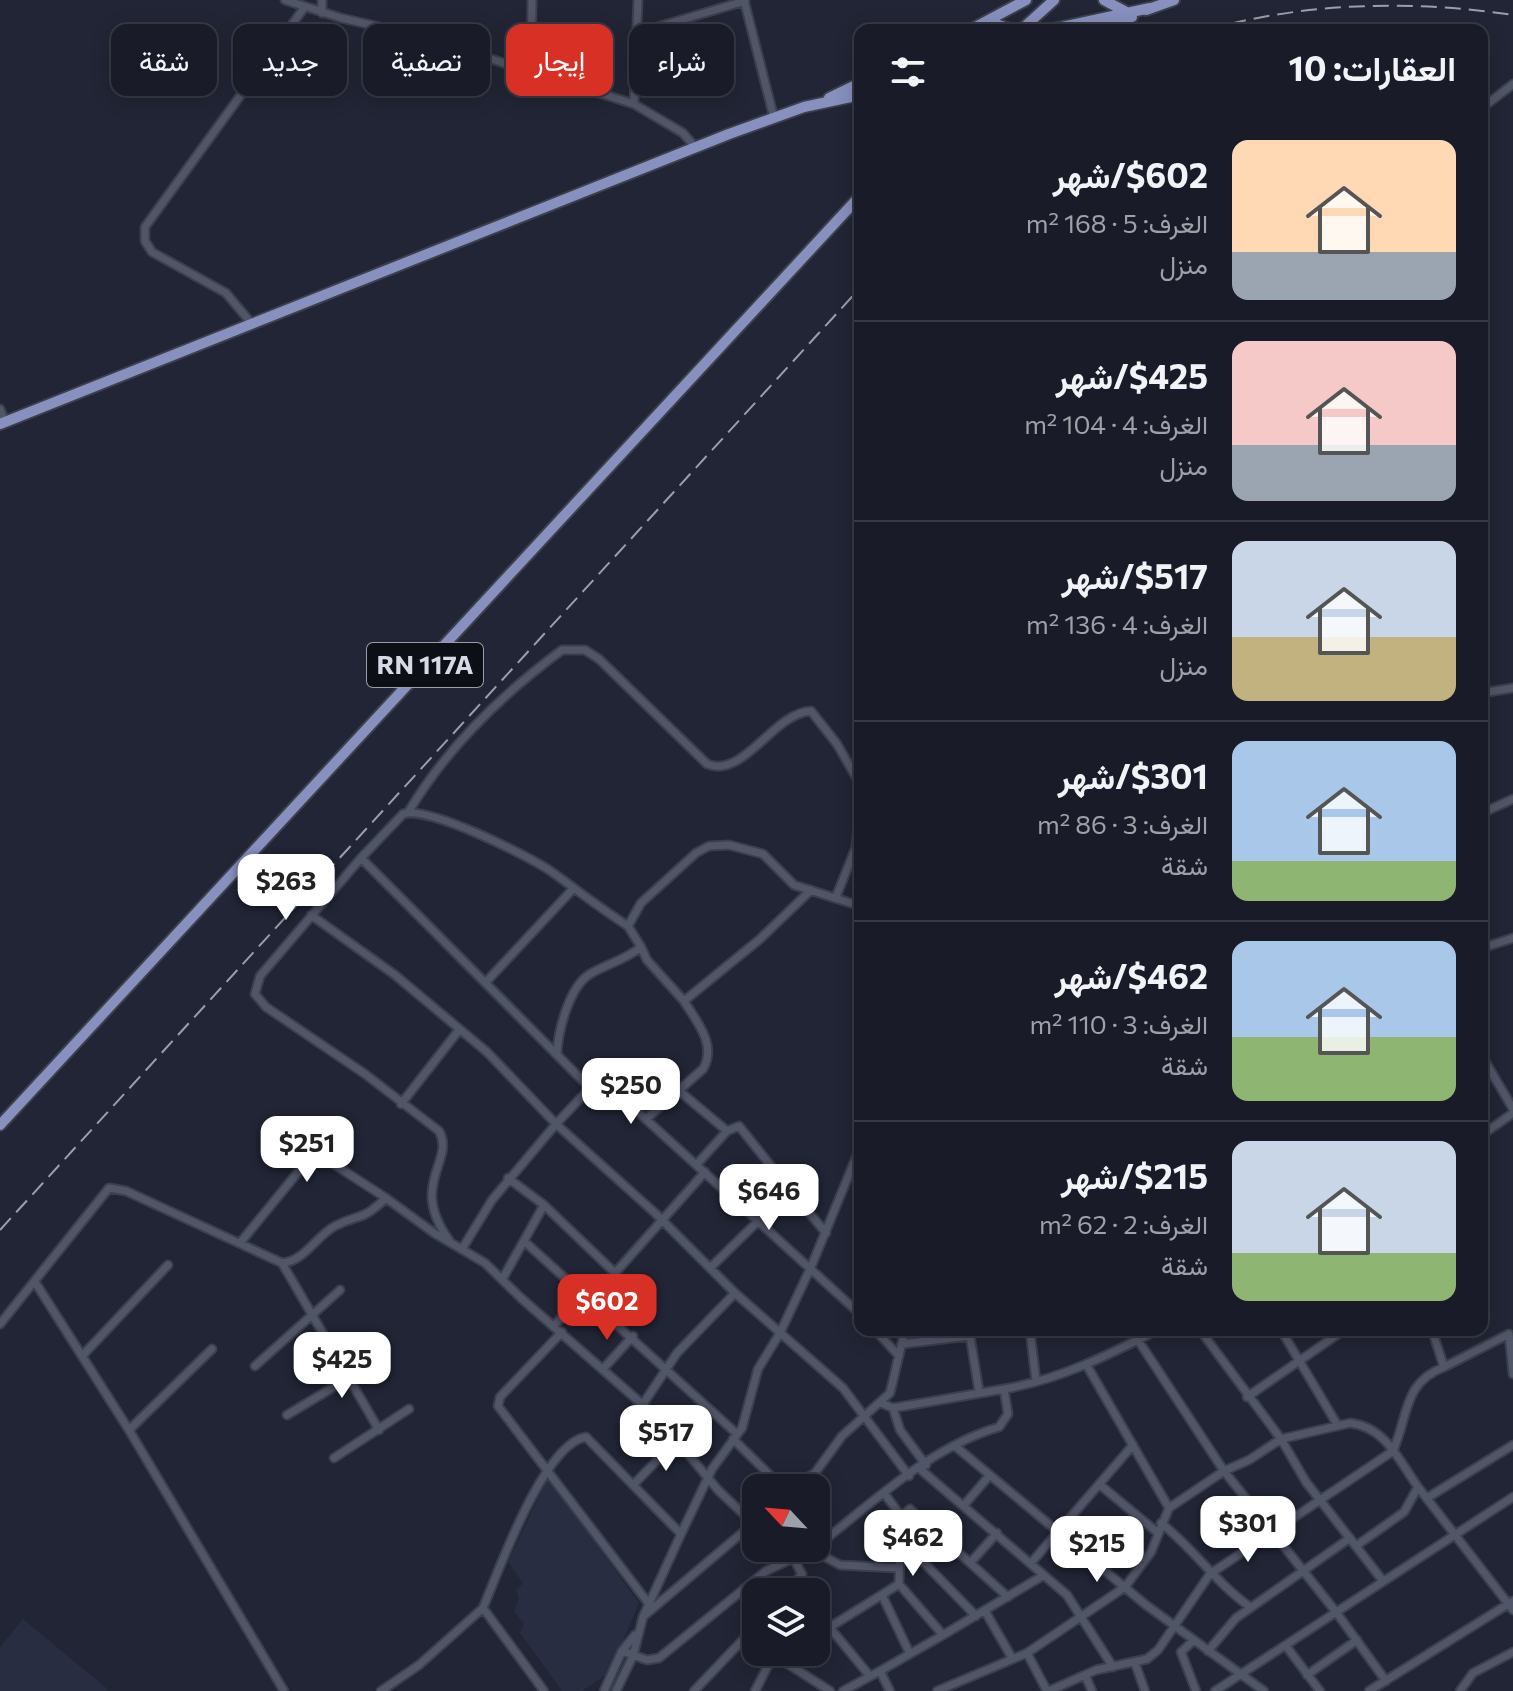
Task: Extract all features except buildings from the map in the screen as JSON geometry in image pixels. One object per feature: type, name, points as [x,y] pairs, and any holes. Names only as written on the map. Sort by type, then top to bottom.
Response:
[{"type":"main road","points":[[984,24],[1026,0]]},
{"type":"main road","points":[[1028,24],[1054,0]]},
{"type":"main road","points":[[1104,0],[1128,13]]},
{"type":"main road","points":[[1076,24],[1174,0]]},
{"type":"main road","points":[[1116,24],[1150,8]]},
{"type":"main road","points":[[988,22],[1004,24]]},
{"type":"main road","points":[[3,423],[695,147],[817,104],[854,86]]},
{"type":"main road","points":[[817,104],[854,97]]},
{"type":"main road","points":[[848,99],[854,101]]},
{"type":"main road","name":"RN 117A","points":[[0,1125],[854,203]]},
{"type":"street","points":[[285,0],[322,13],[415,35],[506,66]]},
{"type":"street","points":[[322,0],[322,13]]},
{"type":"street","points":[[532,0],[532,24]]},
{"type":"street","points":[[637,24],[638,0]]},
{"type":"street","points":[[667,24],[744,1],[774,118]]},
{"type":"street","points":[[252,324],[226,293],[152,252],[145,241],[145,227],[304,8]]},
{"type":"street","points":[[1488,103],[1513,84]]},
{"type":"street","points":[[607,96],[634,104],[683,133],[695,147]]},
{"type":"street","points":[[634,96],[634,104]]},
{"type":"street","points":[[0,409],[3,423]]},
{"type":"street","points":[[451,1242],[430,1208],[430,1184],[440,1157],[442,1137],[433,1126],[365,1074],[257,999],[255,989],[260,976],[311,915],[361,858],[409,811],[450,752],[502,697],[562,650],[574,648],[599,659],[707,764],[716,768],[731,765],[790,717],[811,711],[837,744],[854,774]]},
{"type":"street","points":[[1488,692],[1513,688]]},
{"type":"street","points":[[1488,810],[1513,799]]},
{"type":"street","points":[[409,811],[469,829],[550,871],[572,890],[628,926],[647,960],[684,1001],[709,1051],[703,1069],[646,1119]]},
{"type":"street","points":[[628,926],[641,903],[696,853],[709,846],[744,847],[763,854],[794,885],[854,904]]},
{"type":"street","points":[[836,897],[854,852]]},
{"type":"street","points":[[361,858],[590,1088],[627,1104],[646,1119],[854,1308]]},
{"type":"street","points":[[486,982],[572,890]]},
{"type":"street","points":[[684,1001],[760,939],[811,890]]},
{"type":"street","points":[[311,915],[395,975],[487,1052],[556,1124],[662,1220],[735,1293],[843,1388],[909,1476]]},
{"type":"street","points":[[1488,946],[1513,938]]},
{"type":"street","points":[[557,1054],[558,1035],[580,983],[641,947]]},
{"type":"street","points":[[401,1104],[459,1030]]},
{"type":"street","points":[[1488,1067],[1513,1111],[1488,1130]]},
{"type":"street","points":[[462,1249],[508,1178],[590,1088]]},
{"type":"street","points":[[678,1090],[727,1131]]},
{"type":"street","points":[[697,1164],[734,1126],[744,1131],[826,1233]]},
{"type":"street","points":[[240,1243],[312,1155],[321,1156],[503,1278],[643,1404],[742,1510]]},
{"type":"street","points":[[616,1691],[633,1656],[636,1634],[643,1617],[681,1534],[709,1478],[746,1418],[758,1369],[780,1333],[811,1267],[854,1163]]},
{"type":"street","points":[[554,1326],[576,1301],[599,1291],[705,1172]]},
{"type":"street","points":[[508,1178],[544,1205],[615,1273]]},
{"type":"street","points":[[0,1324],[102,1194],[115,1187],[282,1263],[379,1430]]},
{"type":"street","points":[[710,1268],[790,1190]]},
{"type":"street","points":[[282,1263],[296,1259],[337,1225],[364,1217],[386,1198]]},
{"type":"street","points":[[503,1278],[544,1205]]},
{"type":"street","points":[[524,1241],[633,1336],[770,1474]]},
{"type":"street","points":[[82,1356],[168,1265]]},
{"type":"street","points":[[35,1282],[129,1430],[284,1691]]},
{"type":"street","points":[[255,1366],[340,1290]]},
{"type":"street","points":[[643,1404],[666,1369],[735,1293]]},
{"type":"street","points":[[0,1308],[7,1315]]},
{"type":"street","points":[[562,1332],[497,1402],[545,1471],[649,1604]]},
{"type":"street","points":[[1027,1653],[1048,1691],[1085,1675],[1135,1663],[1158,1650],[1210,1574],[1270,1530],[1321,1501],[1393,1451],[1405,1424],[1412,1389],[1424,1375],[1511,1333],[1513,1374]]},
{"type":"street","points":[[603,1369],[633,1336]]},
{"type":"street","points":[[881,1336],[899,1356]]},
{"type":"street","points":[[813,1474],[842,1436],[881,1403],[894,1384],[904,1336]]},
{"type":"street","points":[[902,1344],[951,1336]]},
{"type":"street","points":[[970,1336],[979,1391]]},
{"type":"street","points":[[1031,1336],[1036,1381]]},
{"type":"street","points":[[881,1403],[893,1408],[1036,1381],[1086,1364],[1145,1336]]},
{"type":"street","points":[[1204,1336],[1281,1439],[1321,1501],[1383,1581]]},
{"type":"street","points":[[1284,1336],[1338,1426]]},
{"type":"street","points":[[1247,1397],[1335,1336]]},
{"type":"street","points":[[1434,1336],[1444,1367]]},
{"type":"street","points":[[1138,1340],[1224,1471],[1336,1612],[1386,1681]]},
{"type":"street","points":[[129,1430],[212,1349]]},
{"type":"street","points":[[287,1415],[382,1358]]},
{"type":"street","points":[[1086,1364],[1169,1508]]},
{"type":"street","points":[[830,1536],[884,1493],[955,1446],[980,1431],[999,1427],[1009,1406],[1004,1389]]},
{"type":"street","points":[[893,1408],[900,1430],[923,1467],[1067,1595],[1113,1667]]},
{"type":"street","points":[[334,1458],[409,1409]]},
{"type":"street","points":[[937,1691],[1027,1653],[1125,1587],[1151,1552],[1169,1508],[1224,1471],[1249,1460],[1281,1439],[1360,1424],[1384,1438],[1418,1487],[1512,1605],[1469,1626],[1369,1691]]},
{"type":"street","points":[[381,1691],[456,1635],[483,1608],[545,1471],[577,1439],[586,1437],[681,1534]]},
{"type":"street","points":[[633,1485],[677,1440]]},
{"type":"street","points":[[1031,1563],[1133,1445]]},
{"type":"street","points":[[1427,1498],[1513,1445]]},
{"type":"street","points":[[955,1446],[1125,1587],[1264,1691]]},
{"type":"street","points":[[964,1505],[990,1475]]},
{"type":"street","points":[[1099,1484],[1158,1533]]},
{"type":"street","points":[[1356,1546],[1404,1512],[1418,1487]]},
{"type":"street","points":[[884,1493],[901,1516],[897,1568],[899,1584],[943,1635]]},
{"type":"street","points":[[1215,1691],[1513,1497]]},
{"type":"street","points":[[901,1516],[910,1509],[1008,1597]]},
{"type":"street","points":[[1161,1523],[1192,1551],[1210,1574],[1250,1607]]},
{"type":"street","points":[[971,1562],[997,1533]]},
{"type":"street","points":[[643,1617],[742,1534]]},
{"type":"street","points":[[900,1538],[976,1616]]},
{"type":"street","points":[[1208,1651],[1223,1629],[1250,1607],[1350,1538]]},
{"type":"street","points":[[830,1558],[840,1565],[897,1568]]},
{"type":"street","points":[[622,1651],[647,1660],[659,1658],[766,1571],[784,1562]]},
{"type":"street","points":[[794,1562],[802,1569],[799,1578]]},
{"type":"street","points":[[843,1691],[1044,1575]]},
{"type":"street","points":[[869,1675],[830,1627],[899,1584]]},
{"type":"street","points":[[882,1595],[910,1654]]},
{"type":"street","points":[[483,1608],[544,1691]]},
{"type":"street","points":[[985,1611],[1012,1658]]},
{"type":"street","points":[[596,1691],[606,1687],[622,1651],[636,1634]]},
{"type":"street","points":[[1194,1640],[1181,1652],[1196,1691]]},
{"type":"street","points":[[1307,1675],[1357,1640]]},
{"type":"street","points":[[694,1691],[742,1641]]},
{"type":"street","points":[[1286,1646],[1320,1691]]},
{"type":"street","points":[[1460,1691],[1473,1673],[1513,1652]]},
{"type":"street","points":[[1135,1663],[1145,1691]]},
{"type":"street","points":[[755,1691],[766,1666]]},
{"type":"street","points":[[792,1666],[830,1691]]},
{"type":"street","points":[[880,1671],[890,1691]]},
{"type":"street","points":[[1085,1675],[1092,1691]]},
{"type":"shaded area","points":[[548,1477],[639,1603],[610,1672],[582,1691],[562,1691],[520,1633],[524,1624],[514,1611],[519,1597],[516,1590],[523,1583],[508,1562]]},
{"type":"shaded area","points":[[23,1619],[110,1691],[0,1691],[0,1647]]},
{"type":"railway","points":[[1232,24],[1282,14],[1359,6],[1436,7],[1513,15]]},
{"type":"railway","points":[[0,1230],[854,295]]}]
